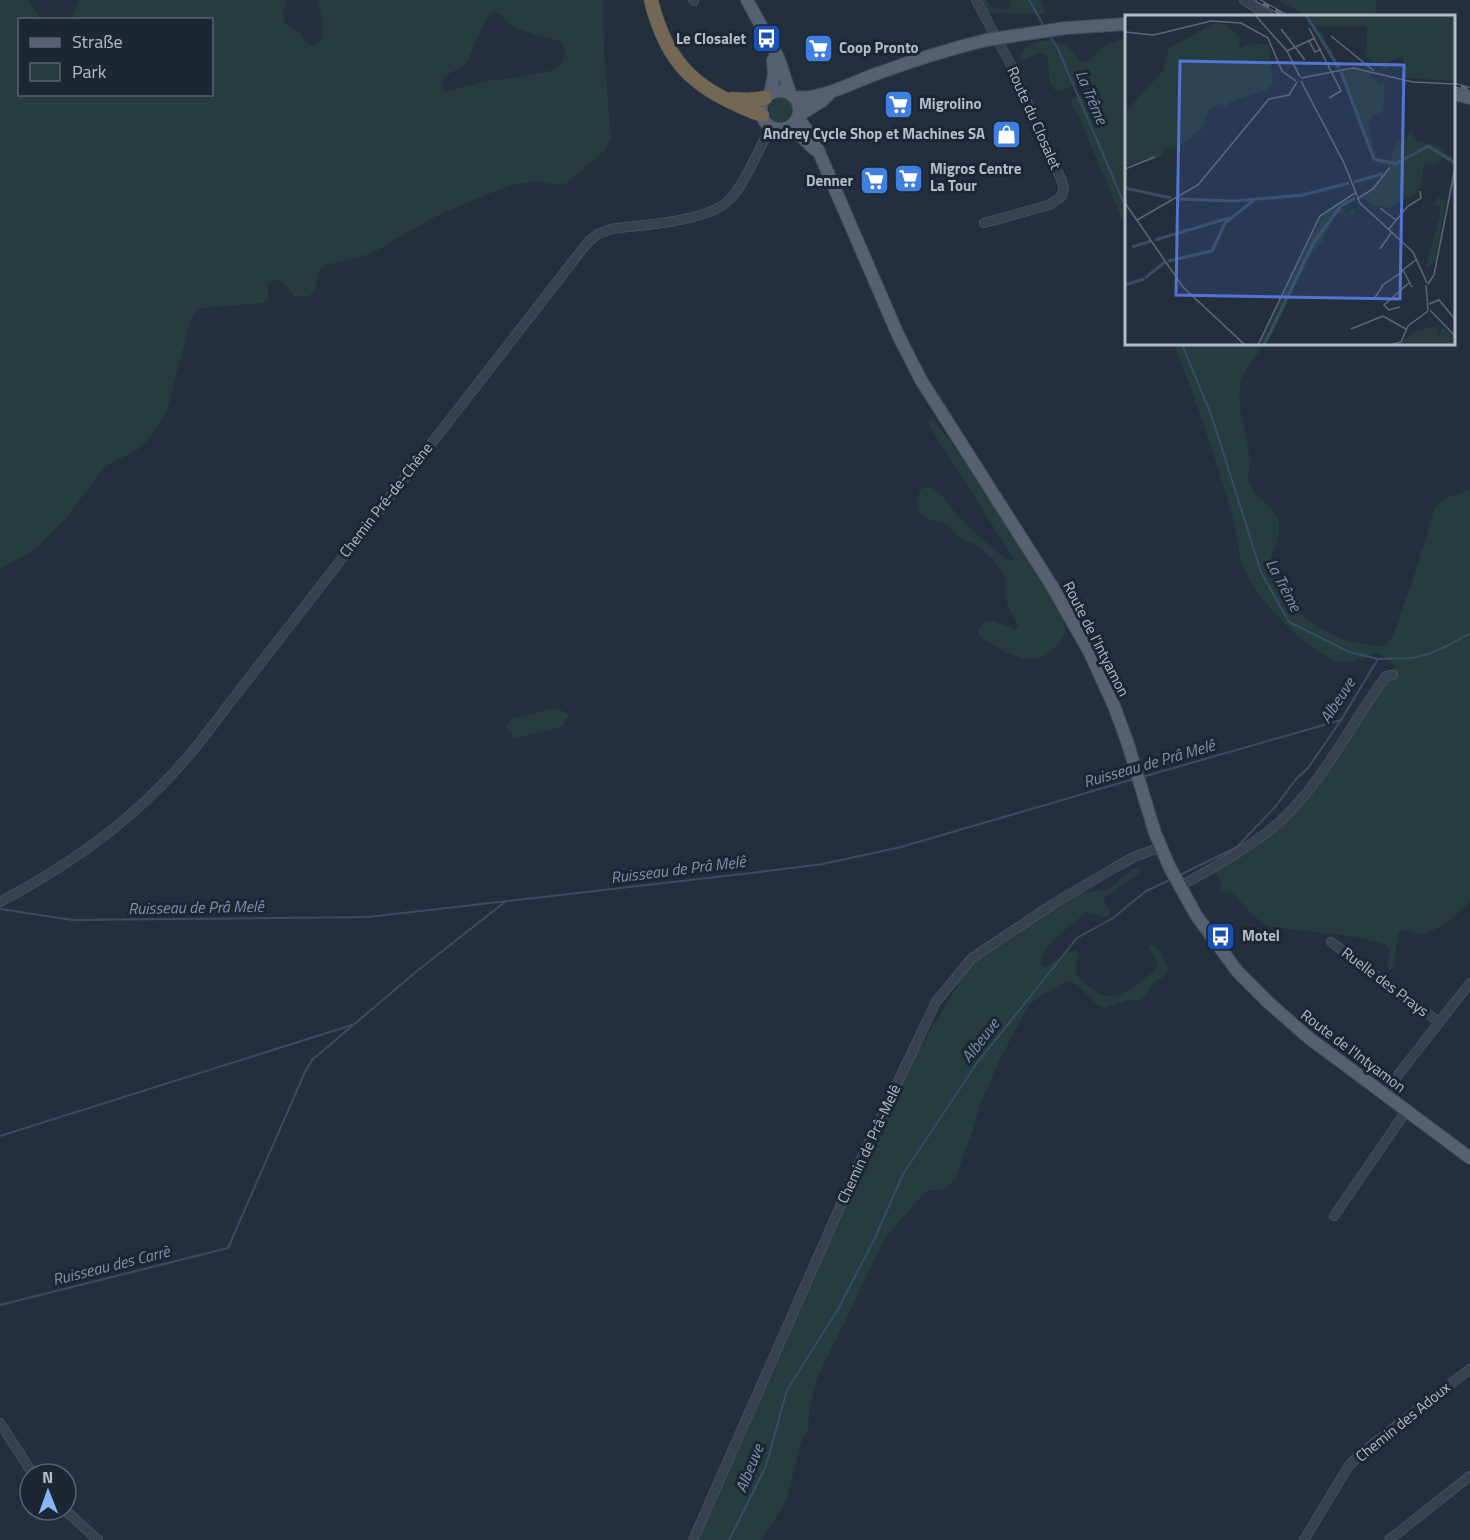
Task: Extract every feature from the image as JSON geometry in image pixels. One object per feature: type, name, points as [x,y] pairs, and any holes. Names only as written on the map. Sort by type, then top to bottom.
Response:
[{"type":"highway","points":[[651,0],[664,42],[680,66],[702,86],[762,115]]},
{"type":"highway","points":[[724,98],[748,100],[768,96]]},
{"type":"main road","points":[[747,0],[778,57],[792,95],[799,106],[799,116]]},
{"type":"main road","points":[[768,96],[778,91],[808,97],[832,91],[924,58],[986,40],[1066,27],[1125,24]]},
{"type":"main road","points":[[767,39],[774,70],[768,96],[761,108],[765,121],[771,127],[786,128],[793,124],[799,116],[822,101],[832,91]]},
{"type":"main road","points":[[1455,94],[1470,99]]},
{"type":"main road","name":"Route de l'Intyamon","points":[[799,116],[812,137],[916,372],[1077,628],[1114,706],[1137,771],[1150,819],[1188,904],[1238,971],[1269,1003],[1309,1038],[1470,1158]]},
{"type":"main road","name":"Route de l'Intyamon","points":[[786,128],[809,143],[822,159]]},
{"type":"street","name":"Route du Closalet","points":[[976,0],[1021,87],[1064,189],[1061,197],[1049,205],[984,223]]},
{"type":"street","points":[[1244,0],[1267,15]]},
{"type":"street","name":"Chemin Pré-de-Chêne","points":[[0,902],[54,872],[90,848],[133,813],[175,771],[226,709],[588,242],[606,231],[701,215],[719,208],[734,194],[771,127]]},
{"type":"street","points":[[1179,885],[1245,847],[1282,819],[1340,749],[1386,675],[1393,675]]},
{"type":"street","name":"Chemin de Prâ-Melê","points":[[693,1540],[861,1159],[936,1002],[972,958],[1053,904],[1105,873],[1134,857],[1161,847]]},
{"type":"street","name":"Ruelle des Prays","points":[[1331,942],[1439,1022]]},
{"type":"street","name":"Ruelle des Prays","points":[[1383,1093],[1470,983]]},
{"type":"street","points":[[1334,1215],[1407,1110]]},
{"type":"street","name":"Chemin des Adoux","points":[[1304,1540],[1348,1467],[1360,1454],[1470,1369]]},
{"type":"street","points":[[0,1423],[25,1462]]},
{"type":"street","points":[[1389,1540],[1470,1476]]},
{"type":"street","points":[[78,1521],[98,1540]]},
{"type":"green space","points":[[0,0],[28,0],[40,18],[18,18],[18,96],[213,96],[213,18],[72,18],[79,0],[286,0],[284,21],[288,27],[300,33],[308,44],[314,46],[319,42],[323,32],[318,0],[603,0],[604,52],[611,139],[603,152],[567,183],[557,185],[537,181],[513,185],[437,216],[370,254],[326,265],[318,274],[314,292],[308,297],[294,296],[283,282],[275,279],[268,283],[268,297],[263,303],[201,308],[190,321],[167,411],[151,437],[137,450],[105,466],[63,522],[35,549],[0,569]],"holes":[[[494,12],[518,29],[561,41],[565,48],[564,59],[560,66],[554,70],[516,78],[486,81],[445,92],[442,89],[444,78],[466,63],[489,14]]]},
{"type":"green space","points":[[980,0],[986,0],[993,8],[1008,9],[1012,6],[1010,0],[1041,0],[1045,9],[1044,14],[989,13]]},
{"type":"green space","points":[[1277,0],[1377,0],[1375,15],[1306,15]]},
{"type":"green space","points":[[1125,38],[1125,227],[1078,115],[1072,107],[1072,98],[1087,92],[1084,84],[1060,91],[1056,90],[1050,81],[1048,58],[1045,54],[1038,54],[1024,60],[1019,57],[1027,47],[1047,40],[1067,46],[1079,61],[1085,63],[1107,44]]},
{"type":"green space","points":[[781,98],[790,101],[793,110],[790,119],[781,122],[772,119],[769,110],[772,101]]},
{"type":"green space","points":[[1174,345],[1264,345],[1245,372],[1241,382],[1239,401],[1250,459],[1249,482],[1252,490],[1273,510],[1278,520],[1279,533],[1271,559],[1272,572],[1288,599],[1299,611],[1311,622],[1340,638],[1355,643],[1379,646],[1387,644],[1392,638],[1410,588],[1435,507],[1446,498],[1470,490],[1470,901],[1453,918],[1431,931],[1416,934],[1402,930],[1398,933],[1392,970],[1388,969],[1387,945],[1358,937],[1270,927],[1252,915],[1234,894],[1221,891],[1220,879],[1214,872],[1228,861],[1247,854],[1247,844],[1287,810],[1336,749],[1372,689],[1397,666],[1378,654],[1342,662],[1322,654],[1281,620],[1257,592],[1242,562],[1234,524],[1195,398]]},
{"type":"green space","points":[[932,418],[947,436],[1058,607],[1065,626],[1064,634],[1056,647],[1041,657],[1032,659],[1013,655],[979,636],[978,630],[986,621],[1018,628],[1007,603],[1004,575],[994,560],[976,545],[965,541],[946,524],[926,518],[921,514],[918,503],[919,491],[926,487],[933,488],[984,541],[1009,561],[1014,559],[930,427],[928,421]]},
{"type":"green space","points":[[557,708],[569,715],[563,726],[516,738],[506,728],[512,719]]},
{"type":"green space","points":[[1135,868],[1139,870],[1139,873],[1104,898],[1105,905],[1110,911],[1109,916],[1104,917],[1086,912],[1052,942],[1046,949],[1041,964],[1046,967],[1068,952],[1076,951],[1078,956],[1075,972],[1081,980],[1105,996],[1116,996],[1145,979],[1157,966],[1158,962],[1149,948],[1150,945],[1154,945],[1161,952],[1168,968],[1165,976],[1154,982],[1140,1000],[1126,1001],[1105,1008],[1099,1006],[1076,984],[1067,981],[1029,1005],[999,1061],[980,1105],[956,1177],[946,1188],[928,1191],[922,1195],[886,1237],[818,1376],[810,1406],[808,1429],[802,1439],[785,1503],[761,1540],[695,1540],[850,1172],[856,1163],[875,1146],[904,1074],[966,972],[977,960],[1040,916],[1082,892],[1108,889]]},
{"type":"waterway","name":"La Trême","points":[[1029,0],[1044,26]]},
{"type":"waterway","name":"La Trême","points":[[1050,36],[1058,49],[1125,206]]},
{"type":"waterway","name":"La Trême","points":[[1182,345],[1212,417],[1261,572],[1289,622],[1349,652],[1378,659],[1413,658],[1428,654],[1470,633]]},
{"type":"waterway","name":"Albeuve","points":[[1180,875],[1237,847],[1275,807],[1296,779],[1308,768],[1341,720],[1378,659]]},
{"type":"waterway","name":"Ruisseau de Prâ Melê","points":[[1142,777],[1341,720]]},
{"type":"waterway","name":"Ruisseau de Prâ Melê","points":[[0,909],[73,920],[368,917],[823,864],[901,847],[1134,779]]},
{"type":"waterway","name":"Albeuve","points":[[729,1540],[766,1466],[787,1390],[837,1311],[875,1238],[903,1174],[977,1063],[1077,938],[1113,918],[1146,891],[1172,879]]},
{"type":"waterway","name":"Ruisseau des Carrè","points":[[0,1305],[228,1248],[312,1060],[417,971],[505,902]]},
{"type":"waterway","points":[[0,1136],[352,1025]]},
{"type":"railway","points":[[1257,0],[1284,15]]},
{"type":"railway","points":[[1455,85],[1470,89]]},
{"type":"place","name":"Le Closalet","points":[[767,39]]},
{"type":"place","name":"Coop Pronto","points":[[818,48]]},
{"type":"place","name":"Migrolino","points":[[898,104]]},
{"type":"place","name":"Andrey Cycle Shop et Machines SA","points":[[1006,134]]},
{"type":"place","name":"Migros Centre La Tour","points":[[909,178]]},
{"type":"place","name":"Denner","points":[[874,181]]},
{"type":"place","name":"Motel","points":[[1221,936]]}]
